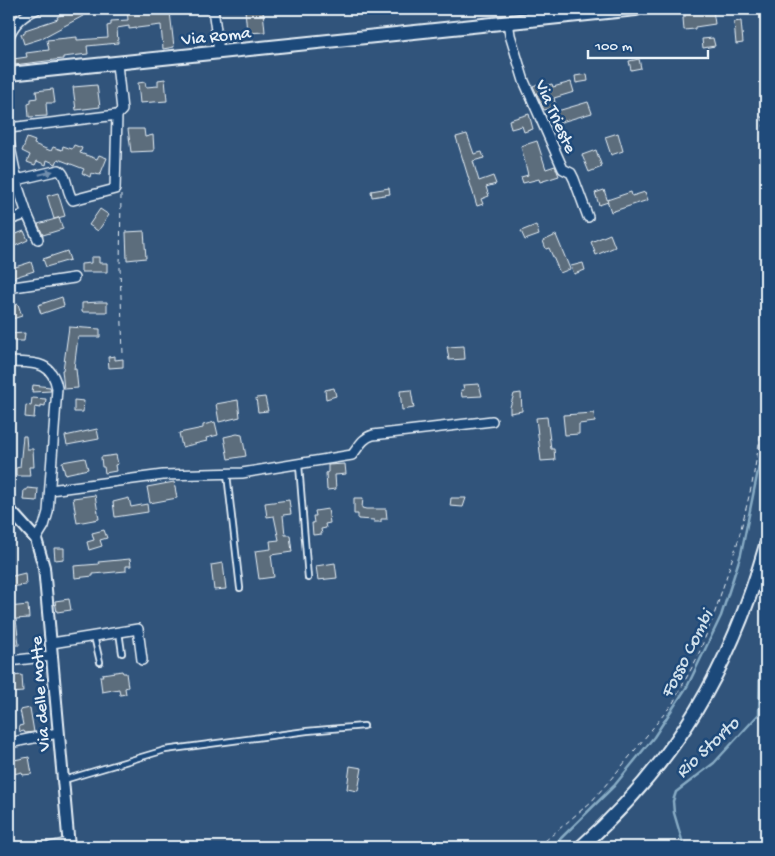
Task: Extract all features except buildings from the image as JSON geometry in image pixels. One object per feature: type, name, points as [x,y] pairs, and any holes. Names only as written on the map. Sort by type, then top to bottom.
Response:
[{"type":"main road","name":"Via Roma","points":[[9,74],[636,9]]},
{"type":"main road","points":[[581,847],[606,825],[643,786],[706,697],[745,612],[766,545]]},
{"type":"street","points":[[9,36],[12,28],[24,15],[38,9]]},
{"type":"street","points":[[212,9],[219,52]]},
{"type":"street","name":"Via Trieste","points":[[508,22],[524,81],[563,169],[571,173],[574,179],[588,216]]},
{"type":"street","points":[[9,142],[16,176],[21,179],[59,170],[63,172],[69,195],[73,200],[115,189],[117,119],[122,110],[117,64]]},
{"type":"street","points":[[9,108],[9,114]]},
{"type":"street","points":[[9,128],[107,116],[117,119]]},
{"type":"street","points":[[9,183],[14,181],[17,184],[38,239]]},
{"type":"street","points":[[9,220],[27,214]]},
{"type":"street","points":[[9,290],[14,287],[74,278]]},
{"type":"street","points":[[9,362],[39,364],[50,370],[56,378],[57,403],[48,512],[44,526],[36,540]]},
{"type":"street","points":[[50,490],[163,475],[242,473],[298,465],[352,455],[366,437],[372,435],[492,421]]},
{"type":"street","name":"Via delle Motte","points":[[9,509],[36,540],[44,567],[69,845]]},
{"type":"street","points":[[52,643],[138,629],[142,660]]},
{"type":"street","points":[[9,661],[52,656]]},
{"type":"street","points":[[9,743],[58,733]]},
{"type":"street","points":[[50,847],[69,845]]},
{"type":"lane","points":[[298,465],[308,578]]},
{"type":"lane","points":[[228,474],[240,588]]},
{"type":"lane","points":[[119,632],[122,653]]},
{"type":"lane","points":[[94,636],[100,662]]},
{"type":"lane","points":[[63,781],[165,750],[308,731],[364,726]]},
{"type":"path","points":[[766,81],[760,95],[762,123],[766,131]]},
{"type":"path","points":[[121,192],[120,268],[123,354]]},
{"type":"path","points":[[538,847],[591,802],[633,753],[672,703],[697,658],[714,615],[738,541],[752,484],[766,404]]},
{"type":"waterway","name":"Fosso Combi","points":[[552,847],[614,786],[654,737],[688,685],[721,616],[741,554],[766,432]]},
{"type":"waterway","name":"Rio Storto","points":[[684,847],[674,813],[673,801],[676,792],[714,763],[759,714],[760,670],[766,636]]}]
